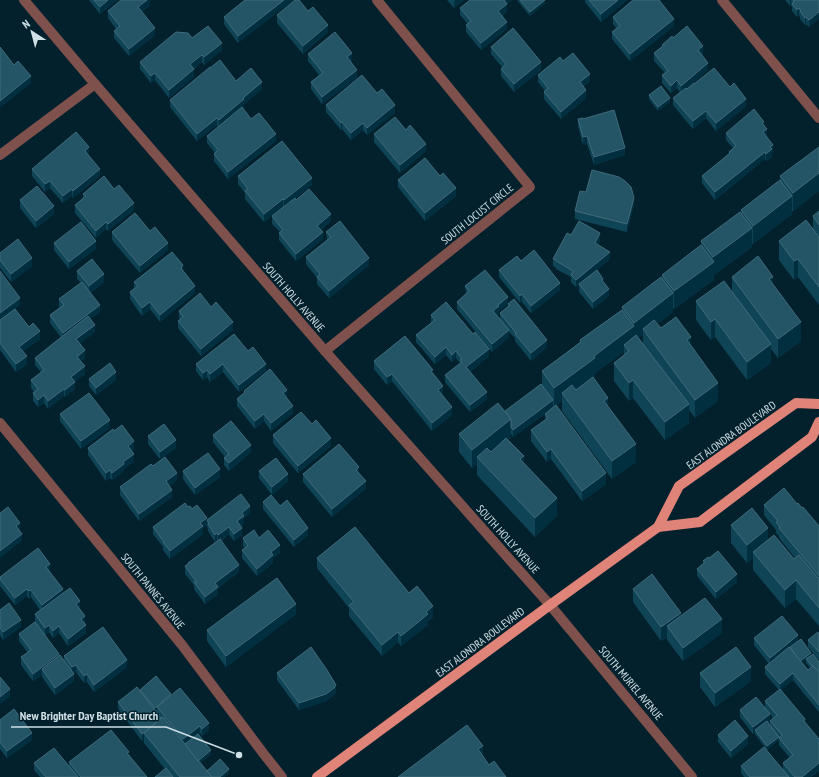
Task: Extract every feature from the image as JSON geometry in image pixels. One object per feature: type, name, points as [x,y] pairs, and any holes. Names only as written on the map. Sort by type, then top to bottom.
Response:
[{"type":"main road","name":"EAST ALONDRA BOULEVARD","points":[[658,528],[679,486],[796,403],[819,404]]},
{"type":"main road","name":"EAST ALONDRA BOULEVARD","points":[[317,777],[550,604],[658,528],[700,522],[812,437],[819,422]]},
{"type":"street","name":"SOUTH HOLLY AVENUE","points":[[24,0],[325,350],[550,604]]},
{"type":"street","name":"SOUTH LOCUST CIRCLE","points":[[325,350],[530,187],[377,0]]},
{"type":"street","points":[[722,0],[819,118]]},
{"type":"street","points":[[0,155],[95,84]]},
{"type":"street","name":"SOUTH PANNES AVENUE","points":[[0,423],[182,644],[282,777]]},
{"type":"street","name":"SOUTH MURIEL AVENUE","points":[[550,604],[692,777]]},
{"type":"building","points":[[94,0],[108,0],[100,7]]},
{"type":"building","points":[[121,0],[147,0],[138,7],[155,28],[129,49],[114,31],[120,26],[108,11]]},
{"type":"building","points":[[245,0],[284,0],[238,36],[224,17]]},
{"type":"building","points":[[295,0],[299,0],[308,11],[313,7],[328,25],[303,46],[277,15]]},
{"type":"building","points":[[470,0],[504,0],[507,4],[498,11],[507,22],[481,43],[466,25],[471,21],[460,8]]},
{"type":"building","points":[[520,0],[545,0],[530,12]]},
{"type":"building","points":[[589,0],[618,0],[601,14]]},
{"type":"building","points":[[633,0],[659,0],[674,19],[630,54],[612,32],[620,26],[613,17]]},
{"type":"building","points":[[793,0],[819,0],[819,12],[809,20],[806,17],[805,18],[799,8],[797,10],[792,4],[794,2]]},
{"type":"building","points":[[208,26],[222,43],[204,57],[202,55],[190,64],[194,69],[169,90],[155,73],[151,76],[140,62],[176,32],[188,33],[192,38]]},
{"type":"building","points":[[687,26],[703,46],[698,50],[708,63],[681,86],[677,80],[671,86],[662,75],[668,71],[654,53],[672,36],[673,38]]},
{"type":"building","points":[[513,28],[541,62],[514,84],[501,69],[506,64],[491,47]]},
{"type":"building","points":[[335,32],[352,53],[347,57],[357,70],[322,97],[311,82],[323,73],[308,54]]},
{"type":"building","points":[[0,47],[14,65],[18,61],[31,76],[0,101]]},
{"type":"building","points":[[573,53],[590,74],[580,82],[586,90],[561,112],[544,92],[548,88],[538,75],[560,57],[563,61]]},
{"type":"building","points":[[220,60],[236,81],[251,68],[262,82],[219,120],[217,118],[197,134],[170,100]]},
{"type":"building","points":[[714,68],[730,87],[734,83],[746,99],[716,123],[706,111],[693,121],[673,98]]},
{"type":"building","points":[[362,75],[377,93],[382,89],[395,105],[367,128],[363,123],[351,133],[326,105]]},
{"type":"building","points":[[661,86],[670,98],[658,107],[649,95]]},
{"type":"building","points":[[242,107],[251,119],[259,113],[276,134],[228,172],[214,154],[218,150],[207,136]]},
{"type":"building","points":[[754,109],[764,122],[762,123],[767,129],[763,132],[773,145],[770,147],[772,149],[766,154],[765,152],[715,192],[702,176],[730,153],[729,152],[736,146],[726,133]]},
{"type":"building","points":[[614,110],[625,148],[594,157],[587,136],[583,137],[578,119],[583,119]]},
{"type":"building","points":[[395,117],[406,130],[410,125],[426,144],[400,165],[374,134]]},
{"type":"building","points":[[76,132],[89,147],[85,151],[100,169],[73,191],[72,189],[63,196],[50,181],[45,184],[32,169]]},
{"type":"building","points":[[282,141],[312,178],[264,214],[245,191],[248,189],[238,176]]},
{"type":"building","points":[[819,147],[819,173],[793,193],[780,176]]},
{"type":"building","points":[[425,158],[440,176],[443,173],[456,188],[425,213],[398,180]]},
{"type":"building","points":[[592,170],[619,177],[631,187],[634,198],[627,224],[575,211],[580,191],[586,192]]},
{"type":"building","points":[[104,176],[114,189],[119,185],[134,203],[108,224],[106,222],[96,231],[75,205],[86,196],[83,194]]},
{"type":"building","points":[[780,180],[792,196],[753,226],[741,210]]},
{"type":"building","points":[[37,186],[54,206],[36,221],[20,200]]},
{"type":"building","points":[[309,189],[331,214],[317,226],[323,232],[296,254],[279,233],[283,230],[272,216],[295,198],[296,200]]},
{"type":"building","points":[[819,211],[819,225],[813,216]]},
{"type":"building","points":[[740,212],[752,228],[713,257],[701,241]]},
{"type":"building","points":[[135,213],[150,231],[155,227],[168,243],[140,266],[112,232]]},
{"type":"building","points":[[806,220],[819,237],[819,287],[798,259],[794,261],[779,241]]},
{"type":"building","points":[[340,221],[369,258],[329,291],[317,277],[320,274],[306,257],[331,237],[326,232]]},
{"type":"building","points":[[579,221],[600,233],[595,243],[610,252],[576,280],[571,275],[573,271],[553,259],[567,233],[571,235]]},
{"type":"building","points":[[81,222],[96,241],[69,262],[54,243]]},
{"type":"building","points":[[18,239],[32,258],[11,274],[0,260],[0,253]]},
{"type":"building","points":[[701,245],[714,262],[674,291],[662,275]]},
{"type":"building","points":[[534,250],[560,283],[531,306],[522,294],[520,296],[499,270],[517,256],[521,261]]},
{"type":"building","points":[[172,252],[183,265],[181,268],[195,286],[160,315],[150,302],[142,308],[130,292],[138,286],[134,282]]},
{"type":"building","points":[[758,256],[773,277],[769,279],[801,322],[778,339],[732,277]]},
{"type":"building","points":[[92,259],[104,274],[89,286],[77,271]]},
{"type":"building","points":[[485,270],[508,297],[493,311],[509,330],[492,344],[457,302],[469,291],[465,286]]},
{"type":"building","points":[[597,270],[609,289],[593,302],[579,284]]},
{"type":"building","points":[[0,271],[20,298],[0,313]]},
{"type":"building","points":[[661,277],[673,293],[634,323],[622,307]]},
{"type":"building","points":[[724,281],[771,344],[747,362],[715,319],[711,322],[696,301]]},
{"type":"building","points":[[82,282],[100,305],[63,333],[50,315],[64,305],[59,299]]},
{"type":"building","points":[[200,293],[211,307],[216,302],[233,322],[201,349],[178,321],[183,317],[179,311]]},
{"type":"building","points":[[514,299],[547,340],[531,353],[500,313],[510,305],[508,304]]},
{"type":"building","points":[[446,302],[473,334],[475,332],[489,349],[466,367],[487,392],[470,405],[445,375],[462,362],[460,360],[462,359],[456,351],[452,355],[446,347],[435,357],[416,335],[435,320],[431,315]]},
{"type":"building","points":[[15,309],[29,327],[33,323],[40,331],[19,347],[27,356],[16,364],[0,343],[0,320]]},
{"type":"building","points":[[622,310],[634,326],[594,356],[595,358],[554,388],[542,371],[581,342],[580,340]]},
{"type":"building","points":[[88,316],[95,325],[76,339],[85,350],[77,357],[85,366],[71,377],[75,382],[65,390],[64,389],[48,401],[44,395],[38,400],[33,393],[38,389],[31,380],[44,370],[35,358]]},
{"type":"building","points":[[676,317],[691,337],[687,340],[718,383],[695,400],[643,329],[654,320],[661,328]]},
{"type":"building","points":[[234,334],[248,351],[253,347],[266,364],[239,385],[223,364],[210,374],[207,370],[203,373],[196,364]]},
{"type":"building","points":[[636,335],[689,404],[665,422],[633,380],[629,383],[614,363],[629,351],[624,345]]},
{"type":"building","points":[[405,336],[433,370],[431,371],[443,386],[438,390],[452,407],[432,423],[392,374],[387,377],[374,361]]},
{"type":"building","points":[[110,363],[116,372],[96,388],[89,379]]},
{"type":"building","points":[[270,369],[287,390],[283,393],[293,406],[271,423],[264,414],[255,421],[237,399],[245,392],[244,391]]},
{"type":"building","points":[[593,377],[608,398],[604,401],[636,444],[612,461],[562,393],[572,385],[576,390]]},
{"type":"building","points":[[541,384],[553,400],[513,430],[511,427],[511,419],[505,411]]},
{"type":"building","points":[[89,393],[110,420],[81,441],[60,414]]},
{"type":"building","points":[[498,403],[511,419],[472,450],[459,434]]},
{"type":"building","points":[[556,405],[606,473],[582,491],[551,449],[547,452],[531,430],[548,418],[545,414]]},
{"type":"building","points":[[301,412],[312,424],[316,420],[331,438],[298,466],[273,435]]},
{"type":"building","points":[[231,421],[251,445],[229,463],[224,458],[229,454],[213,435]]},
{"type":"building","points":[[164,424],[176,440],[160,452],[148,436]]},
{"type":"building","points":[[122,425],[134,441],[128,446],[134,454],[112,473],[110,470],[106,473],[88,448],[113,429],[114,431]]},
{"type":"building","points":[[506,438],[524,456],[520,459],[557,498],[535,518],[477,457],[487,448],[491,452]]},
{"type":"building","points":[[339,444],[359,467],[356,470],[366,481],[332,509],[303,474]]},
{"type":"building","points":[[208,453],[220,469],[195,488],[183,471]]},
{"type":"building","points":[[165,457],[177,473],[166,481],[172,490],[139,514],[120,487],[151,464],[153,466]]},
{"type":"building","points":[[276,458],[288,474],[272,487],[259,471]]},
{"type":"building","points":[[784,488],[797,504],[798,503],[802,508],[803,507],[819,526],[819,576],[779,528],[780,527],[776,522],[778,521],[764,505]]},
{"type":"building","points":[[241,494],[250,506],[242,513],[244,516],[237,521],[242,528],[234,534],[229,527],[218,535],[217,533],[215,535],[207,520]]},
{"type":"building","points":[[271,495],[280,506],[287,500],[308,528],[294,540],[263,502]]},
{"type":"building","points":[[185,503],[192,509],[197,505],[207,518],[200,523],[203,526],[170,551],[153,527]]},
{"type":"building","points":[[8,507],[20,523],[16,526],[22,534],[0,551],[0,513]]},
{"type":"building","points":[[752,508],[768,528],[747,545],[731,525]]},
{"type":"building","points":[[355,527],[409,593],[417,586],[433,606],[426,612],[428,614],[401,636],[398,632],[382,645],[349,605],[354,602],[317,558]]},
{"type":"building","points":[[254,530],[259,538],[268,530],[280,545],[271,552],[273,555],[257,569],[242,550],[248,546],[243,538]]},
{"type":"building","points":[[774,535],[794,559],[799,555],[818,578],[819,577],[819,608],[796,580],[785,590],[753,552]]},
{"type":"building","points":[[220,539],[239,565],[215,583],[218,587],[205,597],[185,566]]},
{"type":"building","points":[[38,548],[50,564],[46,567],[63,589],[42,605],[31,590],[29,591],[27,589],[15,598],[0,579],[0,577]]},
{"type":"building","points":[[718,551],[737,574],[716,592],[697,569],[705,562],[703,561]]},
{"type":"building","points":[[652,574],[681,613],[661,627],[633,589]]},
{"type":"building","points":[[277,578],[296,604],[226,656],[207,630]]},
{"type":"building","points":[[70,588],[80,601],[76,604],[85,616],[81,619],[86,625],[68,639],[59,626],[53,631],[49,625],[45,628],[35,614]]},
{"type":"building","points":[[705,598],[722,619],[683,648],[667,626]]},
{"type":"building","points":[[9,603],[21,620],[3,632],[0,628],[0,610]]},
{"type":"building","points":[[782,616],[798,635],[770,658],[754,638]]},
{"type":"building","points":[[35,622],[59,654],[33,674],[21,657],[31,650],[19,634]]},
{"type":"building","points":[[103,627],[127,660],[94,685],[87,674],[84,676],[76,665],[72,667],[64,656]]},
{"type":"building","points":[[818,632],[819,634],[819,652],[808,640]]},
{"type":"building","points":[[801,639],[811,653],[800,661],[790,647]]},
{"type":"building","points":[[311,647],[336,685],[326,694],[299,703],[277,673]]},
{"type":"building","points":[[736,647],[751,667],[715,693],[700,673]]},
{"type":"building","points":[[789,647],[808,670],[813,666],[819,672],[819,705],[793,673],[780,684],[765,667]]},
{"type":"building","points":[[813,654],[819,662],[819,672],[806,659]]},
{"type":"building","points":[[60,655],[74,674],[55,688],[42,669]]},
{"type":"building","points":[[156,676],[171,694],[155,708],[140,690]]},
{"type":"building","points":[[0,677],[10,689],[0,697]]},
{"type":"building","points":[[137,687],[161,718],[142,734],[118,702]]},
{"type":"building","points":[[180,688],[209,723],[202,729],[200,726],[183,739],[157,707]]},
{"type":"building","points":[[780,689],[805,719],[804,721],[819,739],[819,763],[802,777],[795,777],[783,763],[793,755],[779,738],[782,735],[770,721],[777,715],[765,701]]},
{"type":"building","points":[[756,697],[770,714],[753,727],[740,710]]},
{"type":"building","points":[[14,709],[32,733],[7,751],[0,742],[0,720]]},
{"type":"building","points":[[163,717],[212,777],[180,777],[144,733]]},
{"type":"building","points":[[735,720],[748,736],[731,751],[718,735]]},
{"type":"building","points":[[767,721],[779,737],[767,746],[755,730]]},
{"type":"building","points":[[467,725],[483,746],[478,749],[489,765],[494,761],[506,777],[398,777]]},
{"type":"building","points":[[111,730],[129,752],[127,753],[147,777],[81,777],[69,762]]},
{"type":"building","points":[[198,734],[211,750],[198,761],[185,744]]},
{"type":"building","points":[[764,747],[789,777],[750,777],[741,766]]},
{"type":"building","points":[[54,748],[78,777],[46,777],[34,763]]},
{"type":"building","points":[[220,759],[229,769],[220,777],[212,777],[207,771]]},
{"type":"building","points":[[166,768],[173,777],[155,777]]},
{"type":"place","name":"New Brighter Day Baptist Church","points":[[239,755]]}]
